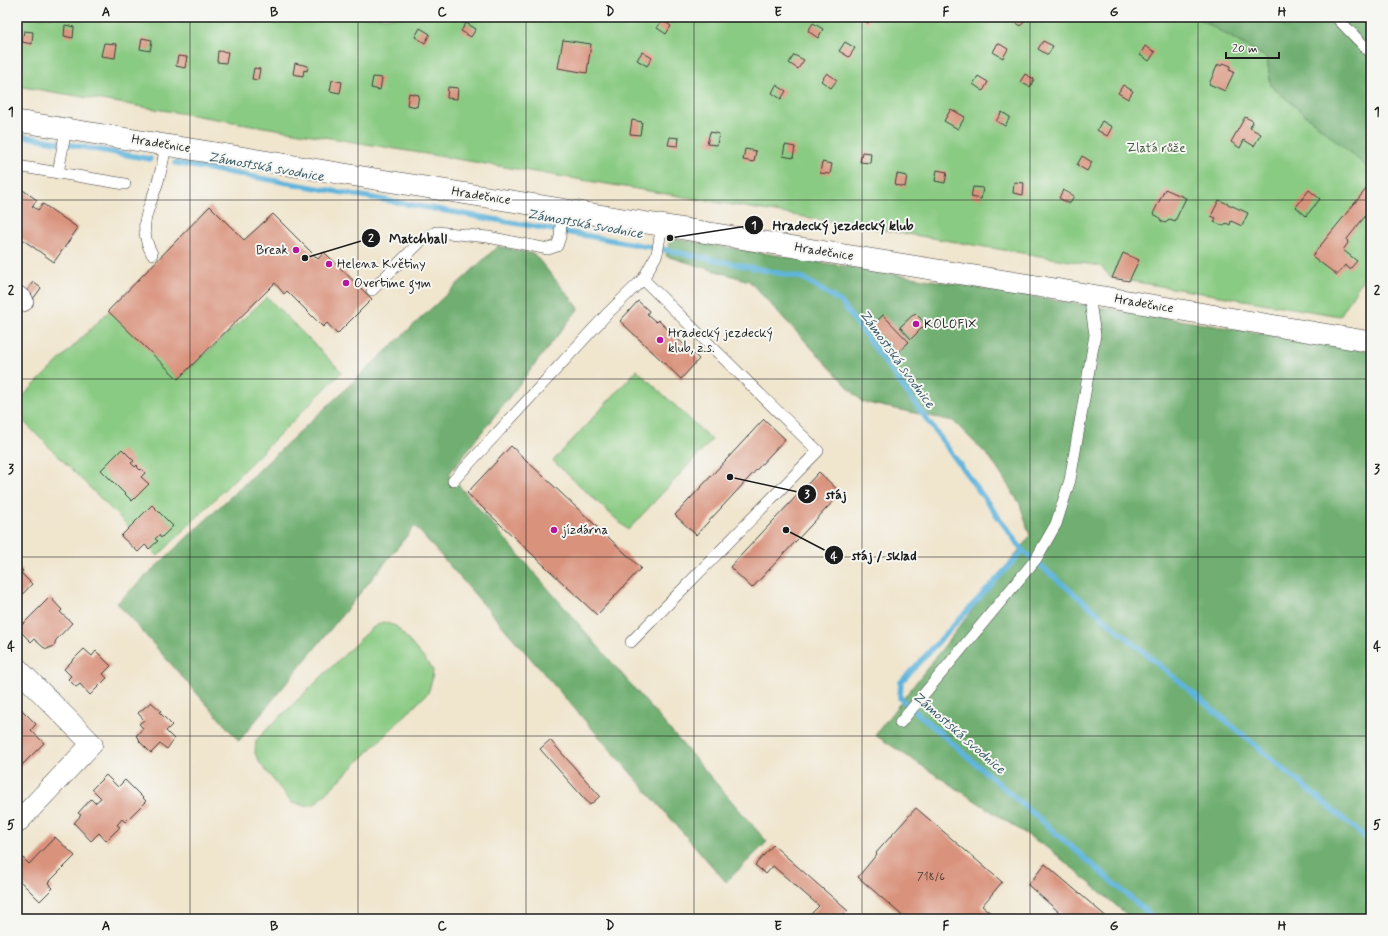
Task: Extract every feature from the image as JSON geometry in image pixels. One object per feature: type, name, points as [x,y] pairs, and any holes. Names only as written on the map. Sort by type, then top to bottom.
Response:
[{"type":"street","name":"Hradečnice","points":[[17,121],[166,144],[1371,342]]},
{"type":"street","points":[[17,668],[92,744],[17,823]]},
{"type":"lane","points":[[1336,17],[1371,53]]},
{"type":"lane","points":[[58,173],[66,129]]},
{"type":"lane","points":[[152,254],[144,233],[145,222],[159,180],[166,144]]},
{"type":"lane","points":[[17,166],[124,184]]},
{"type":"lane","points":[[372,290],[421,241],[436,232],[488,237],[548,249],[556,246],[560,237],[562,210]]},
{"type":"lane","points":[[453,481],[607,314],[643,279],[657,254],[662,225]]},
{"type":"lane","points":[[631,642],[818,451],[643,279]]},
{"type":"lane","points":[[900,723],[1036,560],[1056,524],[1070,480],[1096,335],[1089,295]]},
{"type":"green space","name":"Zlatá růže","points":[[17,17],[1196,17],[1267,58],[1271,86],[1371,170],[1371,266],[1340,316],[1112,278],[1100,266],[17,86]]},
{"type":"green space","points":[[1196,17],[1371,17],[1371,170],[1271,86],[1267,58]]},
{"type":"green space","points":[[670,238],[1371,351],[1371,919],[1132,919],[1052,851],[875,735],[1030,536],[1020,504],[991,459],[953,421],[862,402],[749,281],[666,256]]},
{"type":"green space","points":[[498,246],[534,254],[579,308],[449,474],[767,842],[726,882],[415,526],[239,741],[117,603]]},
{"type":"green space","points":[[267,297],[342,372],[158,556],[17,415],[17,402],[110,310],[178,379]]},
{"type":"green space","points":[[637,370],[712,440],[628,530],[553,461]]},
{"type":"green space","points":[[383,622],[396,626],[433,669],[432,680],[428,693],[314,805],[292,803],[259,762],[255,753],[256,740],[372,628]]},
{"type":"building","points":[[858,17],[872,17],[868,23]]},
{"type":"building","points":[[1013,17],[1027,17],[1021,26],[1012,20]]},
{"type":"building","points":[[662,20],[671,26],[666,34],[657,28]]},
{"type":"building","points":[[466,23],[476,29],[471,37],[461,31]]},
{"type":"building","points":[[813,23],[823,29],[818,38],[808,31]]},
{"type":"building","points":[[65,25],[74,27],[73,38],[64,36]]},
{"type":"building","points":[[420,28],[430,34],[425,43],[415,37]]},
{"type":"building","points":[[24,31],[33,32],[32,44],[22,42]]},
{"type":"building","points":[[142,38],[152,40],[150,51],[140,49]]},
{"type":"building","points":[[563,40],[591,44],[587,73],[558,68]]},
{"type":"building","points":[[1043,41],[1053,46],[1048,55],[1038,49]]},
{"type":"building","points":[[845,42],[855,48],[849,57],[839,51]]},
{"type":"building","points":[[104,43],[117,44],[115,58],[101,56]]},
{"type":"building","points":[[998,43],[1008,49],[1003,58],[993,52]]},
{"type":"building","points":[[1145,46],[1155,52],[1149,61],[1140,55]]},
{"type":"building","points":[[218,51],[228,52],[226,63],[217,62]]},
{"type":"building","points":[[642,52],[652,58],[647,66],[637,60]]},
{"type":"building","points":[[794,55],[804,60],[798,69],[789,63]]},
{"type":"building","points":[[178,56],[187,57],[185,68],[176,66]]},
{"type":"building","points":[[295,63],[308,66],[307,71],[304,70],[303,76],[293,74]]},
{"type":"building","points":[[1223,63],[1231,66],[1229,70],[1234,72],[1225,91],[1209,84],[1218,64],[1221,66]]},
{"type":"building","points":[[254,68],[260,69],[258,80],[252,79]]},
{"type":"building","points":[[827,73],[837,80],[831,88],[821,81]]},
{"type":"building","points":[[1025,74],[1034,79],[1030,87],[1020,82]]},
{"type":"building","points":[[978,76],[988,82],[983,91],[973,84]]},
{"type":"building","points":[[373,77],[382,78],[380,90],[371,88]]},
{"type":"building","points":[[332,80],[342,82],[340,93],[330,91]]},
{"type":"building","points":[[776,85],[786,91],[781,99],[772,93]]},
{"type":"building","points":[[1123,85],[1133,91],[1128,99],[1118,93]]},
{"type":"building","points":[[448,87],[458,88],[457,99],[447,98]]},
{"type":"building","points":[[409,93],[419,95],[417,107],[407,105]]},
{"type":"building","points":[[951,109],[965,117],[958,129],[944,121]]},
{"type":"building","points":[[1002,112],[1010,117],[1005,126],[996,121]]},
{"type":"building","points":[[1245,117],[1253,121],[1250,128],[1261,134],[1254,146],[1244,140],[1240,148],[1231,142]]},
{"type":"building","points":[[632,120],[642,122],[640,135],[630,134]]},
{"type":"building","points":[[1102,121],[1112,127],[1107,136],[1097,130]]},
{"type":"building","points":[[710,132],[719,134],[717,145],[707,144]]},
{"type":"building","points":[[670,137],[679,138],[678,146],[668,145]]},
{"type":"building","points":[[785,145],[795,147],[793,158],[783,156]]},
{"type":"building","points":[[745,149],[756,151],[754,162],[743,160]]},
{"type":"building","points":[[862,152],[871,153],[870,163],[860,162]]},
{"type":"building","points":[[1082,156],[1092,162],[1087,171],[1077,165]]},
{"type":"building","points":[[822,162],[832,164],[830,174],[820,173]]},
{"type":"building","points":[[937,170],[947,172],[945,183],[935,181]]},
{"type":"building","points":[[897,174],[907,176],[905,187],[895,185]]},
{"type":"building","points":[[1014,182],[1024,183],[1023,195],[1013,193]]},
{"type":"building","points":[[1371,183],[1371,209],[1347,239],[1348,243],[1343,250],[1357,261],[1350,269],[1345,265],[1337,275],[1312,256]]},
{"type":"building","points":[[17,186],[37,200],[32,206],[38,210],[43,204],[78,228],[54,262],[19,237],[21,234],[17,232]]},
{"type":"building","points":[[973,187],[983,188],[981,199],[971,197]]},
{"type":"building","points":[[1165,189],[1186,198],[1175,221],[1170,219],[1165,223],[1153,214]]},
{"type":"building","points":[[1063,190],[1074,196],[1069,204],[1059,198]]},
{"type":"building","points":[[1309,190],[1320,199],[1306,216],[1296,207]]},
{"type":"building","points":[[1219,200],[1248,213],[1242,226],[1231,221],[1230,225],[1226,223],[1224,226],[1214,222],[1216,218],[1211,216]]},
{"type":"building","points":[[210,206],[244,240],[273,214],[318,259],[324,252],[372,299],[337,334],[327,323],[323,327],[287,291],[284,294],[275,283],[178,379],[108,311]]},
{"type":"building","points":[[1123,253],[1139,260],[1129,281],[1112,278]]},
{"type":"building","points":[[33,282],[41,288],[33,299],[26,293]]},
{"type":"building","name":"Hradecký jezdecký klub, z.s.","points":[[638,301],[649,311],[647,314],[656,322],[658,320],[699,359],[681,379],[620,321]]},
{"type":"building","points":[[915,313],[926,324],[911,339],[900,327]]},
{"type":"building","points":[[883,315],[909,342],[897,353],[872,326]]},
{"type":"building","points":[[764,419],[785,439],[696,535],[675,515]]},
{"type":"building","name":"jízdárna","points":[[511,446],[641,568],[597,615],[467,493]]},
{"type":"building","points":[[122,449],[134,461],[131,463],[135,467],[137,465],[140,470],[141,469],[145,473],[141,477],[149,484],[132,501],[101,470]]},
{"type":"building","points":[[819,472],[841,493],[752,588],[730,567]]},
{"type":"building","points":[[152,505],[173,526],[161,538],[159,535],[155,539],[158,541],[149,549],[145,545],[138,552],[121,536]]},
{"type":"building","points":[[17,565],[23,571],[21,573],[32,584],[17,600]]},
{"type":"building","points":[[50,597],[62,610],[60,612],[72,623],[56,640],[54,646],[47,649],[34,639],[31,642],[18,629]]},
{"type":"building","points":[[84,649],[92,656],[96,651],[111,666],[103,674],[107,678],[90,695],[80,684],[76,687],[68,679],[71,676],[64,669]]},
{"type":"building","points":[[151,702],[161,711],[159,712],[172,725],[166,731],[174,739],[167,749],[160,744],[151,753],[136,736],[143,728],[139,724],[144,720],[138,713]]},
{"type":"building","points":[[21,709],[36,724],[31,730],[44,743],[17,770],[17,713]]},
{"type":"building","points":[[550,740],[600,796],[590,805],[540,749]]},
{"type":"building","points":[[106,775],[118,787],[125,780],[146,801],[125,822],[122,819],[117,825],[120,827],[106,841],[99,833],[91,841],[74,823],[81,815],[78,813],[91,799],[95,803],[101,798],[92,789]]},
{"type":"building","points":[[916,808],[1002,882],[982,906],[991,913],[986,919],[906,919],[858,877],[877,854],[876,853]]},
{"type":"building","points":[[55,837],[75,856],[48,883],[53,888],[40,901],[17,878],[17,858],[20,855],[29,864]]},
{"type":"building","points":[[773,845],[848,911],[840,919],[814,919],[810,915],[819,906],[773,866],[766,874],[755,865]]},
{"type":"building","points":[[1045,864],[1109,919],[1067,919],[1028,885]]},
{"type":"waterway","points":[[1364,17],[1371,24]]},
{"type":"waterway","name":"Zámostská svodnice","points":[[17,135],[150,159]]},
{"type":"waterway","name":"Zámostská svodnice","points":[[175,163],[656,248],[803,278],[841,302],[1023,551],[901,682],[900,698],[1155,919]]},
{"type":"waterway","points":[[1023,551],[1371,842]]},
{"type":"place","name":"Hradecký jezdecký klub","points":[[670,238]]},
{"type":"place","name":"Break","points":[[296,250]]},
{"type":"place","name":"Matchball","points":[[305,258]]},
{"type":"place","name":"Helena Květiny","points":[[329,264]]},
{"type":"place","name":"Overtime gym","points":[[346,283]]},
{"type":"place","name":"KOLOFIX","points":[[916,324]]},
{"type":"place","name":"Hradecký jezdecký klub, z.s.","points":[[660,340]]},
{"type":"place","name":"stáj","points":[[730,477]]},
{"type":"place","name":"jízdárna","points":[[554,530]]},
{"type":"place","name":"stáj / sklad","points":[[786,530]]}]
